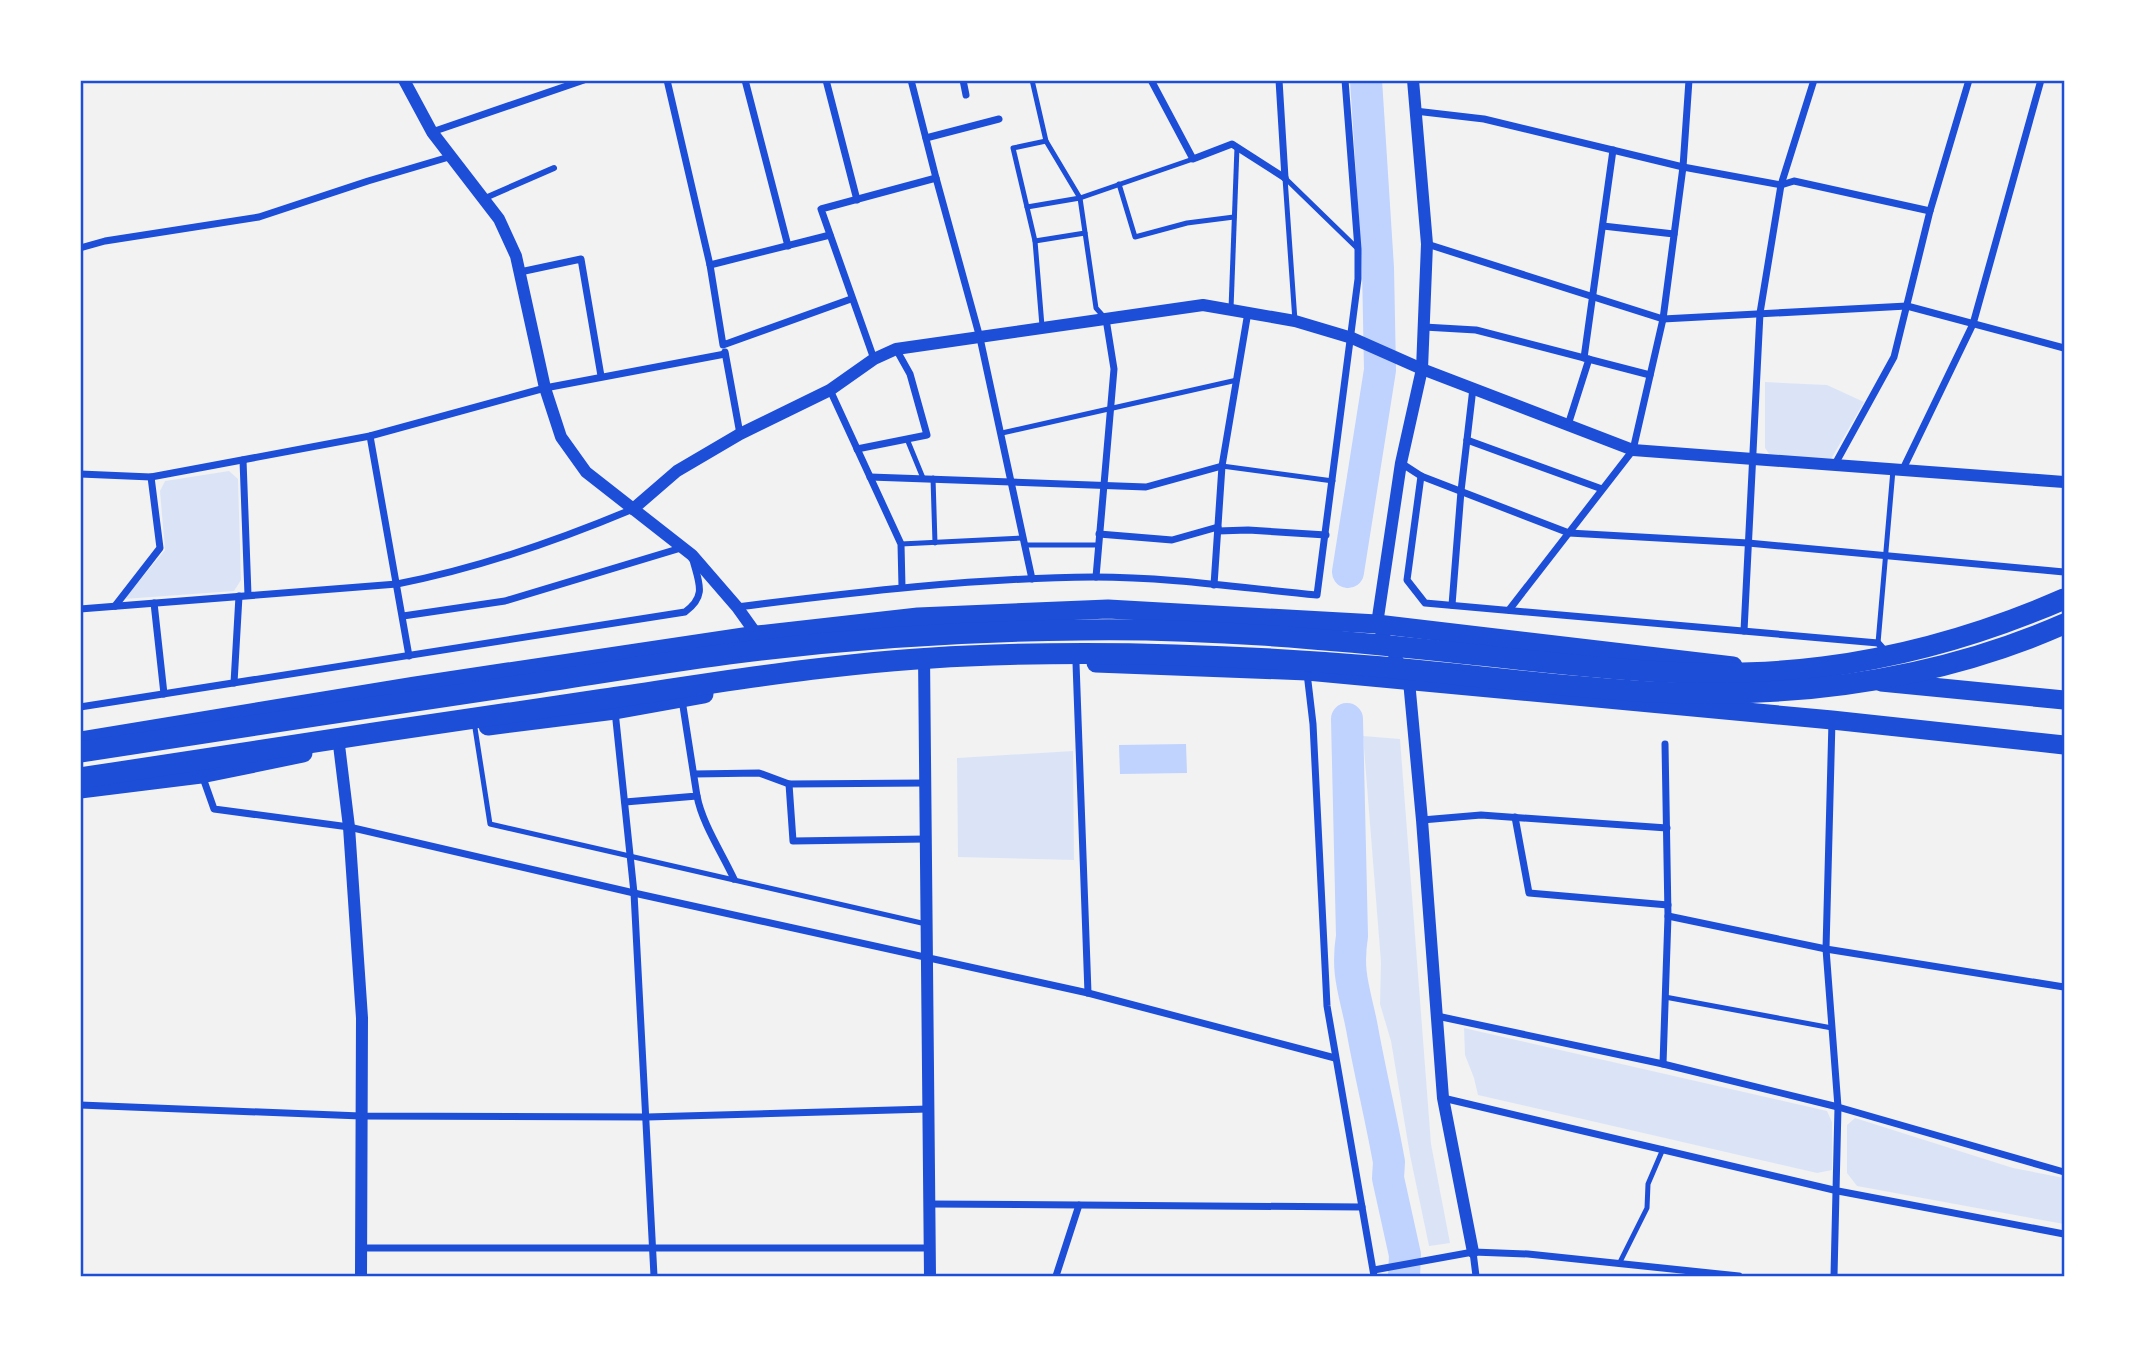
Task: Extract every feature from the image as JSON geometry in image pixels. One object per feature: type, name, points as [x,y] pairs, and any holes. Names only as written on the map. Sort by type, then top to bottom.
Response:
[{"type":"highway","points":[[80,752],[730,654],[869,640],[962,633],[1182,631],[1352,642],[1616,669],[1756,672],[1819,667],[1919,650],[1994,628],[2064,599]]},
{"type":"highway","points":[[80,741],[757,635],[918,617],[1108,609],[1377,624],[1914,685],[2064,699]]},
{"type":"highway","points":[[80,778],[418,726],[870,663],[964,656],[1077,653],[1182,655],[1376,666],[1622,690],[1765,693],[1824,688],[1923,670],[2001,649],[2064,624]]},
{"type":"highway","points":[[80,789],[201,774],[339,745],[615,710],[682,698],[925,665],[1076,663],[1307,671],[1832,720],[2064,745]]},
{"type":"street","points":[[404,80],[449,157],[499,219],[516,256],[545,388],[561,438],[586,472],[687,551],[737,607],[757,635]]},
{"type":"street","points":[[432,132],[584,80]]},
{"type":"street","points":[[667,80],[710,265],[740,434]]},
{"type":"street","points":[[745,80],[788,246]]},
{"type":"street","points":[[826,80],[857,200]]},
{"type":"street","points":[[963,80],[966,95]]},
{"type":"street","points":[[1151,80],[1193,159],[1232,144],[1285,178]]},
{"type":"street","points":[[1279,80],[1285,178]]},
{"type":"street","points":[[737,607],[902,587],[1096,577],[1160,579],[1317,595],[1357,340],[1358,249],[1345,80]]},
{"type":"street","points":[[1413,80],[1427,244],[1422,369],[1401,463],[1377,624],[1409,681],[1443,1098],[1476,1276]]},
{"type":"street","points":[[1509,610],[1633,450],[1664,319],[1683,167],[1689,80]]},
{"type":"street","points":[[1744,631],[1755,460],[1760,313],[1781,185],[1814,80]]},
{"type":"street","points":[[1834,466],[1894,357],[1930,211],[1969,80]]},
{"type":"street","points":[[1897,471],[1973,324],[2041,80]]},
{"type":"street","points":[[913,81],[936,178],[980,338],[1032,579]]},
{"type":"street","points":[[1415,111],[1484,119],[1683,167],[1781,185],[1794,181],[1930,211]]},
{"type":"street","points":[[926,138],[999,119]]},
{"type":"street","points":[[1567,425],[1587,359],[1613,150]]},
{"type":"street","points":[[80,248],[104,241],[260,217],[449,157]]},
{"type":"street","points":[[483,199],[554,168]]},
{"type":"street","points":[[874,359],[821,209],[936,178]]},
{"type":"street","points":[[1603,226],[1674,234]]},
{"type":"street","points":[[710,265],[830,235]]},
{"type":"street","points":[[1427,244],[1664,319],[1907,306],[2064,348]]},
{"type":"street","points":[[520,272],[581,259],[601,376]]},
{"type":"street","points":[[723,345],[851,299]]},
{"type":"street","points":[[80,609],[397,584],[447,575],[633,509],[677,471],[740,434],[830,390],[874,359],[896,349],[1203,305],[1295,321],[1357,340],[1422,369],[1633,450],[2064,482]]},
{"type":"street","points":[[1214,585],[1223,466],[1248,312]]},
{"type":"street","points":[[1096,577],[1114,369],[1106,319]]},
{"type":"street","points":[[1424,327],[1476,330],[1650,375]]},
{"type":"street","points":[[857,449],[927,435],[910,374],[896,349]]},
{"type":"street","points":[[80,474],[151,477],[243,460],[370,436],[545,388],[725,354]]},
{"type":"street","points":[[1452,605],[1473,388]]},
{"type":"street","points":[[830,390],[901,544],[902,587]]},
{"type":"street","points":[[370,436],[410,656]]},
{"type":"street","points":[[1467,440],[1602,489]]},
{"type":"street","points":[[243,460],[248,595]]},
{"type":"street","points":[[1401,463],[1421,476],[1569,533],[1748,543],[2064,572]]},
{"type":"street","points":[[870,477],[1146,487],[1223,466]]},
{"type":"street","points":[[1421,476],[1407,580],[1425,603],[1878,643],[1914,685]]},
{"type":"street","points":[[115,606],[160,548],[151,477]]},
{"type":"street","points":[[1099,534],[1172,540],[1218,529],[1326,535]]},
{"type":"street","points":[[402,616],[505,601],[687,551]]},
{"type":"street","points":[[80,707],[685,612],[697,604],[701,588],[687,551]]},
{"type":"street","points":[[234,683],[239,596]]},
{"type":"street","points":[[154,603],[164,694]]},
{"type":"street","points":[[918,617],[925,665],[930,1276]]},
{"type":"street","points":[[1076,663],[1088,993]]},
{"type":"street","points":[[1307,671],[1313,724],[1327,1006],[1374,1273],[1385,1268],[1472,1252],[1528,1254],[1739,1276]]},
{"type":"street","points":[[682,698],[700,815],[712,833],[734,879]]},
{"type":"street","points":[[615,710],[634,893],[654,1276]]},
{"type":"street","points":[[1832,720],[1826,949],[1838,1107],[1834,1276]]},
{"type":"street","points":[[1663,1064],[1668,916],[1665,744]]},
{"type":"street","points":[[339,745],[349,827],[362,1018],[361,1276]]},
{"type":"street","points":[[694,774],[759,773],[789,784],[926,783]]},
{"type":"street","points":[[201,774],[214,809],[349,827],[1088,993],[1335,1058]]},
{"type":"street","points":[[789,784],[793,841],[926,839]]},
{"type":"street","points":[[625,802],[697,796]]},
{"type":"street","points":[[1422,820],[1481,815],[1667,828]]},
{"type":"street","points":[[1515,817],[1529,893],[1668,905]]},
{"type":"street","points":[[1668,916],[1826,949],[2064,987]]},
{"type":"street","points":[[1437,1016],[1663,1064],[1838,1107],[2064,1172]]},
{"type":"street","points":[[1443,1098],[1838,1191],[2064,1234]]},
{"type":"street","points":[[80,1105],[361,1116],[647,1117],[928,1108]]},
{"type":"street","points":[[929,1204],[1362,1207]]},
{"type":"street","points":[[1056,1276],[1079,1205]]},
{"type":"street","points":[[360,1248],[930,1248]]},
{"type":"lane","points":[[1032,80],[1046,141],[1080,198],[1096,309],[1106,319]]},
{"type":"lane","points":[[1042,328],[1034,241],[1013,148],[1046,141]]},
{"type":"lane","points":[[1231,309],[1237,147]]},
{"type":"lane","points":[[1027,207],[1080,198],[1193,159]]},
{"type":"lane","points":[[1285,178],[1358,249]]},
{"type":"lane","points":[[1285,178],[1295,321]]},
{"type":"lane","points":[[1119,184],[1135,237],[1187,223],[1234,217]]},
{"type":"lane","points":[[1034,241],[1085,233]]},
{"type":"lane","points":[[1002,433],[1237,380]]},
{"type":"lane","points":[[907,439],[923,478]]},
{"type":"lane","points":[[1223,466],[1333,481]]},
{"type":"lane","points":[[1878,643],[1885,554],[1897,471]]},
{"type":"lane","points":[[933,478],[935,542]]},
{"type":"lane","points":[[901,544],[1024,541],[1098,545]]},
{"type":"lane","points":[[475,728],[490,824],[926,924]]},
{"type":"lane","points":[[1665,997],[1832,1028]]},
{"type":"lane","points":[[1619,1264],[1647,1208],[1648,1184],[1663,1149]]},
{"type":"shaded area","points":[[1765,382],[1827,385],[1864,402],[1831,459],[1770,455],[1765,448]]},
{"type":"shaded area","points":[[229,471],[238,479],[241,580],[234,591],[124,599],[165,550],[160,491],[165,481]]},
{"type":"shaded area","points":[[1363,736],[1400,739],[1431,1144],[1450,1243],[1429,1246],[1391,1041],[1380,1004],[1381,962]]},
{"type":"shaded area","points":[[1073,751],[1074,860],[958,857],[957,758]]},
{"type":"shaded area","points":[[1464,1028],[1827,1111],[1832,1122],[1832,1170],[1817,1173],[1478,1095],[1465,1055]]},
{"type":"shaded area","points":[[1855,1118],[2013,1168],[2064,1178],[2064,1224],[1857,1186],[1847,1173],[1847,1125]]},
{"type":"water","points":[[1186,744],[1187,773],[1120,774],[1119,745]]},
{"type":"waterway","points":[[1348,572],[1380,370],[1378,268],[1366,80]]},
{"type":"waterway","points":[[1347,719],[1351,972],[1389,1162],[1388,1178],[1405,1255],[1404,1276]]}]
